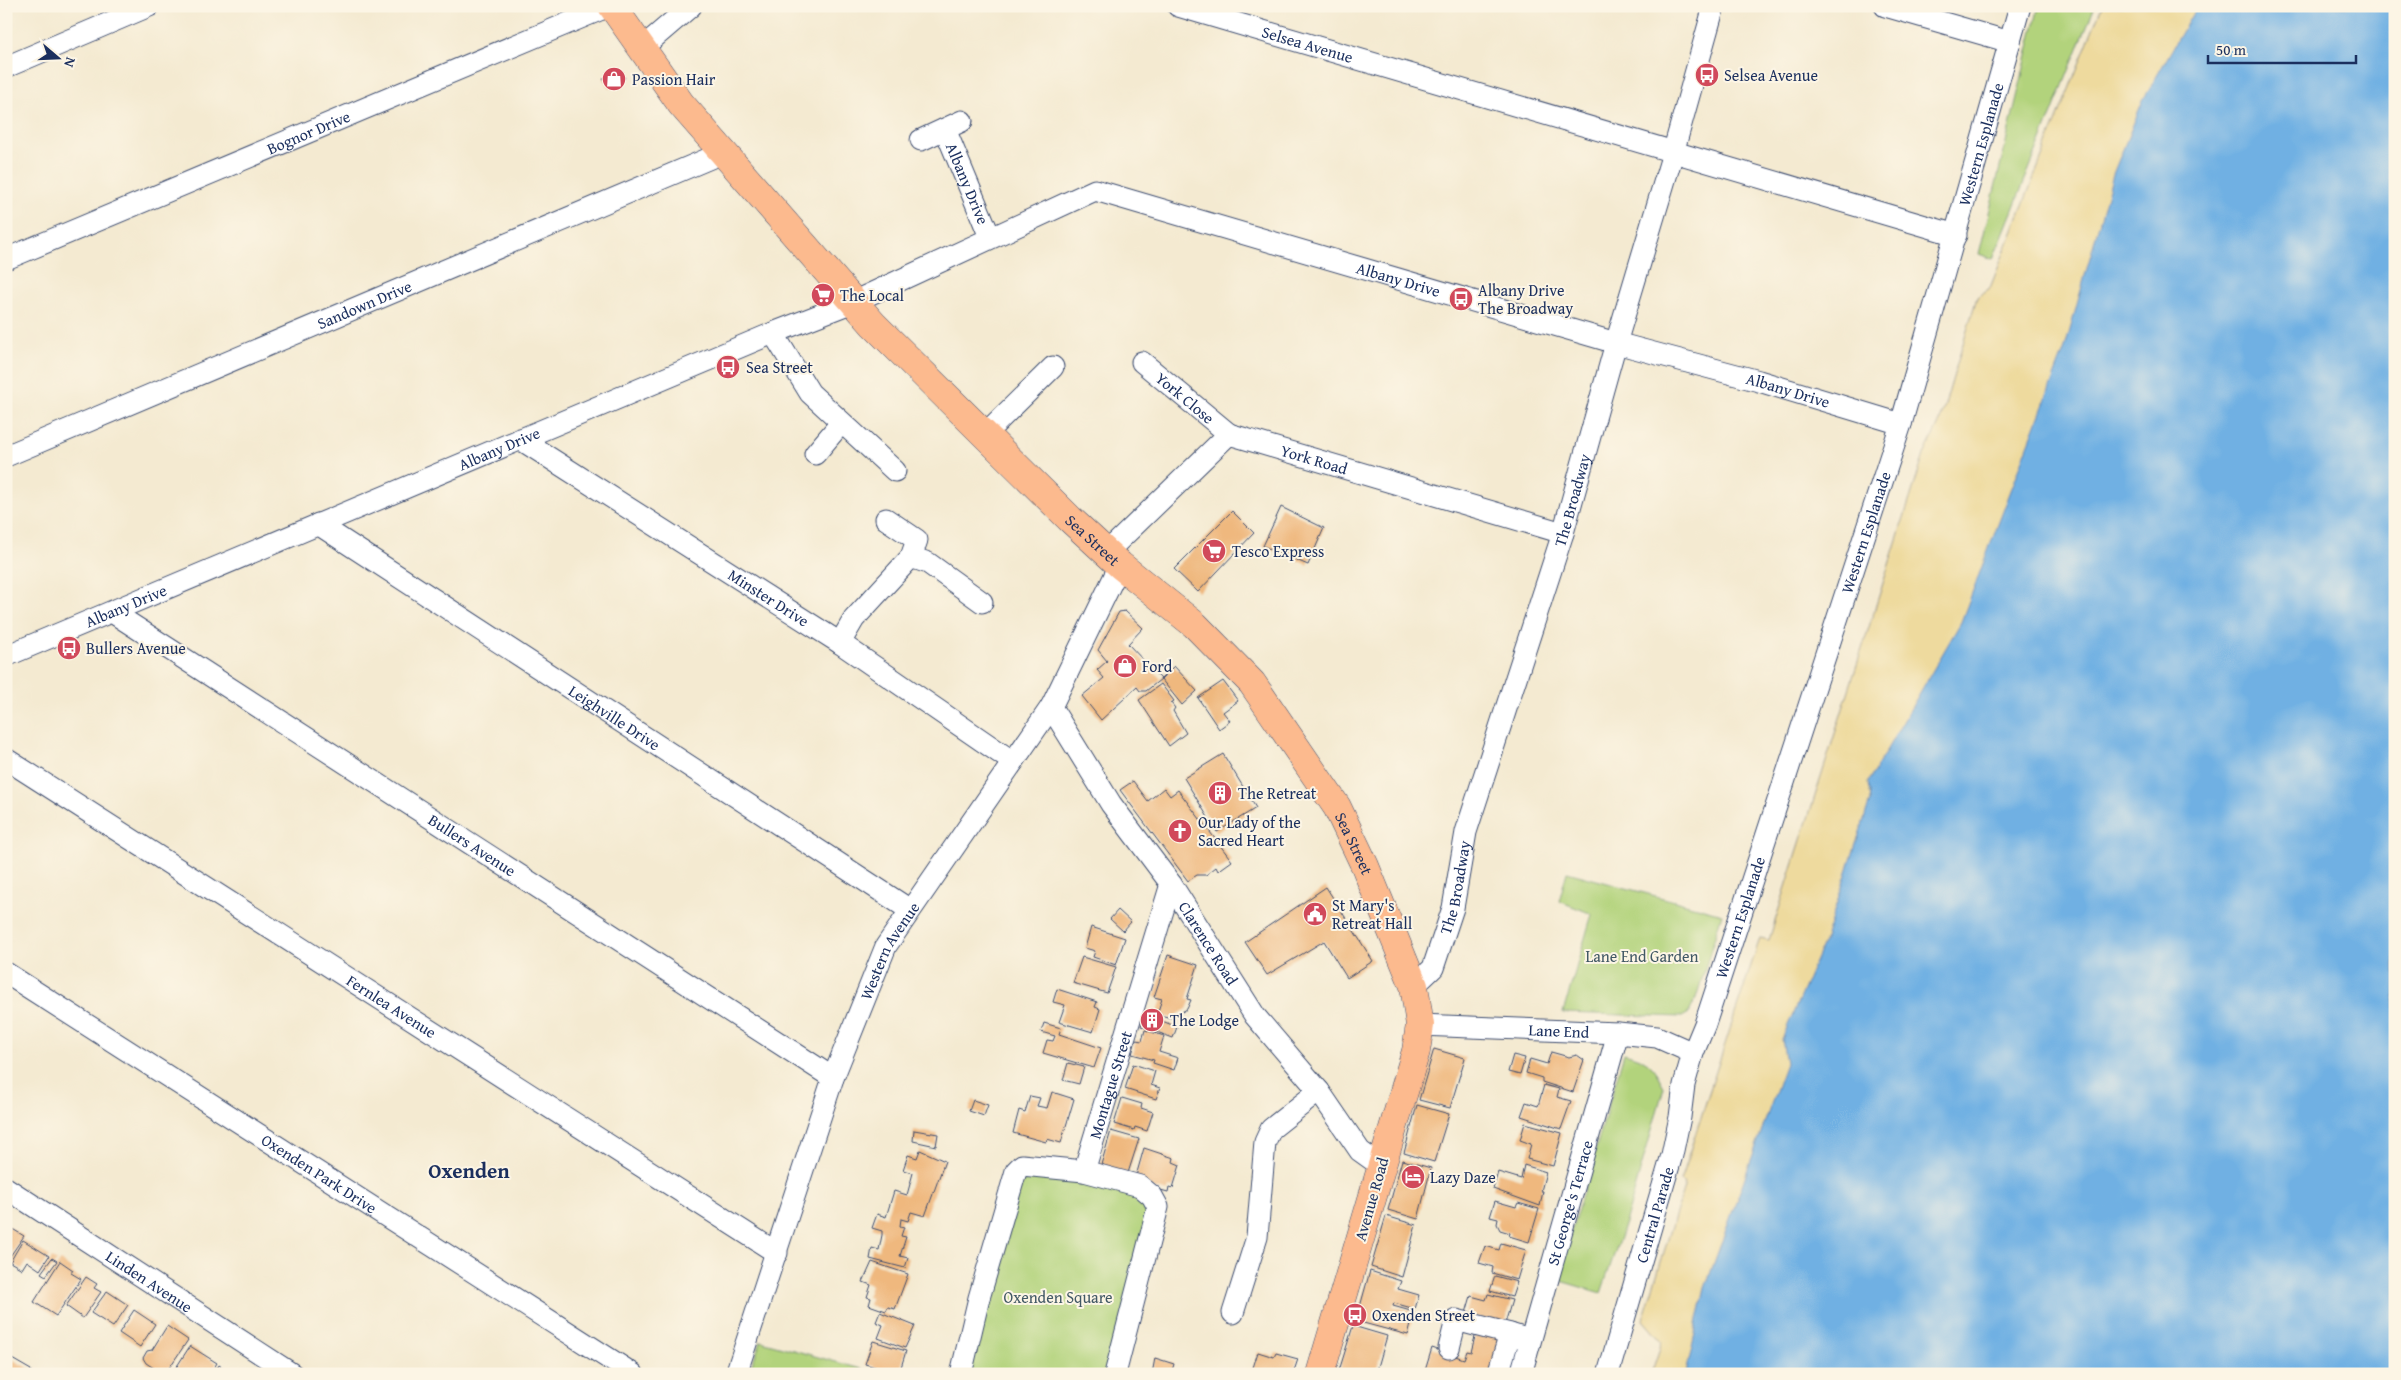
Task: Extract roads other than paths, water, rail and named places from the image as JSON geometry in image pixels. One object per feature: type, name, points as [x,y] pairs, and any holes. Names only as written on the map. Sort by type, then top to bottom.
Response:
[{"type":"main road","name":"Sea Street","points":[[610,6],[681,104],[872,324],[1113,559],[1195,625],[1252,683],[1295,743],[1337,807],[1366,866],[1414,986],[1420,1025]]},
{"type":"main road","name":"Avenue Road","points":[[1320,1374],[1413,1060],[1420,1025]]},
{"type":"street","points":[[6,67],[149,6]]},
{"type":"street","name":"Bognor Drive","points":[[6,259],[610,6]]},
{"type":"street","points":[[642,48],[691,6]]},
{"type":"street","name":"Selsea Avenue","points":[[1178,6],[1956,235]]},
{"type":"street","name":"The Broadway","points":[[1414,986],[1433,968],[1453,908],[1466,832],[1563,533],[1714,6]]},
{"type":"street","points":[[1885,6],[2010,42]]},
{"type":"street","name":"Western Esplanade","points":[[1693,1053],[1708,1015],[1901,424],[2020,6]]},
{"type":"street","name":"Albany Drive","points":[[921,140],[953,125],[990,237]]},
{"type":"street","name":"Sandown Drive","points":[[6,456],[722,153]]},
{"type":"street","name":"Albany Drive","points":[[6,656],[773,333],[853,302],[1095,190],[1616,343],[1759,381],[1901,424]]},
{"type":"street","points":[[773,333],[810,393],[840,423],[895,471]]},
{"type":"street","name":"York Close","points":[[1142,362],[1229,434]]},
{"type":"street","points":[[984,435],[1053,367]]},
{"type":"street","points":[[816,454],[840,423]]},
{"type":"street","points":[[1113,559],[1167,493],[1229,434]]},
{"type":"street","name":"York Road","points":[[1229,434],[1563,533]]},
{"type":"street","name":"Minster Drive","points":[[520,439],[840,643],[1013,762]]},
{"type":"street","points":[[840,643],[854,619],[911,557],[917,540],[886,519]]},
{"type":"street","name":"Leighville Drive","points":[[318,524],[910,910]]},
{"type":"street","points":[[911,557],[928,563],[982,602]]},
{"type":"street","name":"Western Avenue","points":[[736,1374],[833,1078],[886,946],[1051,707],[1113,559]]},
{"type":"street","name":"Bullers Avenue","points":[[112,612],[833,1078]]},
{"type":"street","name":"Clarence Road","points":[[1051,707],[1111,804],[1171,884],[1256,1016],[1319,1091],[1360,1151],[1381,1166]]},
{"type":"street","name":"Fernlea Avenue","points":[[6,759],[777,1253]]},
{"type":"street","name":"Montague Street","points":[[1084,1171],[1171,884]]},
{"type":"street","name":"Oxenden Park Drive","points":[[6,973],[634,1374]]},
{"type":"street","name":"Lane End","points":[[1420,1025],[1618,1033],[1657,1037],[1693,1053]]},
{"type":"street","name":"St George's Terrace","points":[[1521,1374],[1618,1033]]},
{"type":"street","name":"Central Parade","points":[[1608,1374],[1672,1155],[1680,1118],[1684,1085],[1693,1053]]},
{"type":"street","points":[[1232,1313],[1258,1228],[1265,1142],[1271,1129],[1319,1091]]},
{"type":"street","points":[[961,1374],[978,1298],[1016,1171],[1022,1165],[1084,1171],[1140,1186],[1152,1196],[1158,1207],[1115,1374]]},
{"type":"street","name":"Linden Avenue","points":[[6,1188],[292,1374]]},
{"type":"street","points":[[1449,1348],[1456,1320],[1531,1340]]},
{"type":"street","points":[[1498,1374],[1510,1334]]},
{"type":"water","points":[[2197,6],[2395,6],[2395,1374],[1686,1374],[1705,1288],[1786,1063],[1782,1039],[1825,939],[1870,801],[1868,782],[1961,622],[2065,348],[2113,174],[2143,100]]},
{"type":"place","name":"Selsea Avenue","points":[[1707,75]]},
{"type":"place","name":"Passion Hair","points":[[614,79]]},
{"type":"place","name":"The Local","points":[[823,295]]},
{"type":"place","name":"Albany Drive The Broadway","points":[[1461,299]]},
{"type":"place","name":"Sea Street","points":[[728,367]]},
{"type":"place","name":"Tesco Express","points":[[1214,551]]},
{"type":"place","name":"Bullers Avenue","points":[[69,648]]},
{"type":"place","name":"Ford","points":[[1125,666]]},
{"type":"place","name":"The Retreat","points":[[1220,793]]},
{"type":"place","name":"Our Lady of the Sacred Heart","points":[[1180,831]]},
{"type":"place","name":"St Mary's Retreat Hall","points":[[1315,914]]},
{"type":"place","name":"The Lodge","points":[[1152,1020]]},
{"type":"place","name":"Lazy Daze","points":[[1413,1177]]},
{"type":"place","name":"Oxenden Street","points":[[1355,1315]]},
{"type":"district","name":"Oxenden","points":[[469,1171]]},
{"type":"park label","name":"Lane End Garden","points":[[1642,956]]},
{"type":"park label","name":"Oxenden Square","points":[[1058,1297]]}]
